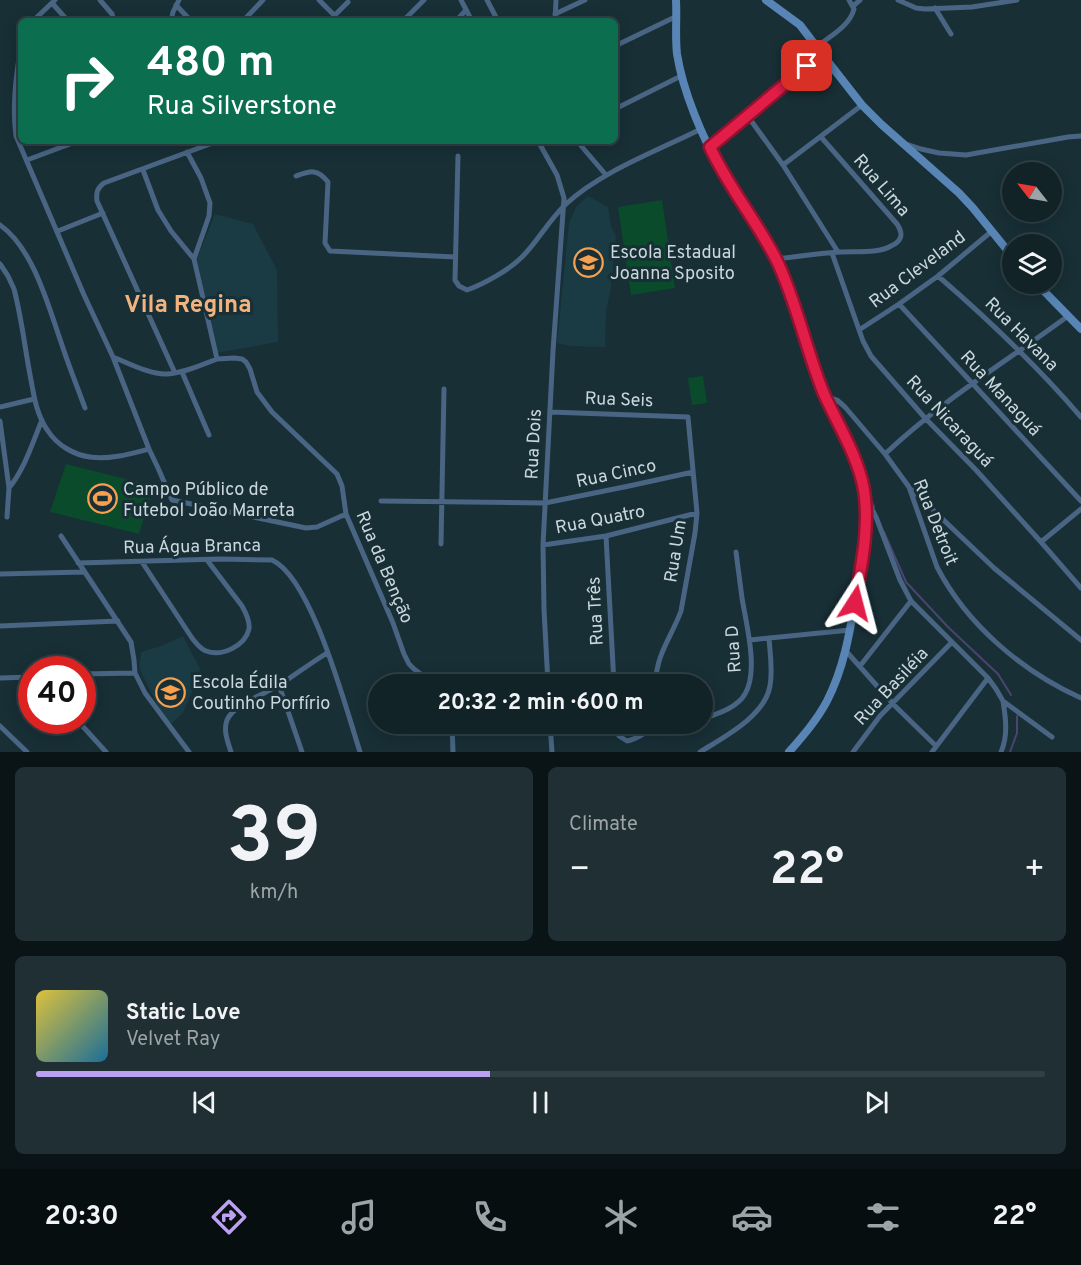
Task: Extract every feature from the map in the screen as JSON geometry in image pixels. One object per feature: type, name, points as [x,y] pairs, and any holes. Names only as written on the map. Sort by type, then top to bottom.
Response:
[{"type":"street","points":[[100,0],[113,18]]},
{"type":"street","points":[[246,18],[263,0]]},
{"type":"street","points":[[319,0],[334,16],[348,2]]},
{"type":"street","points":[[406,18],[424,0]]},
{"type":"street","points":[[461,0],[470,18]]},
{"type":"street","points":[[487,0],[496,18]]},
{"type":"street","points":[[555,18],[556,0]]},
{"type":"street","points":[[555,18],[585,0]]},
{"type":"street","points":[[676,0],[677,52],[681,76],[701,129],[722,173],[783,275],[814,368],[848,443],[866,497],[911,601],[988,678],[1003,701],[1006,730],[1001,752]]},
{"type":"street","points":[[766,0],[800,25],[862,105],[959,193],[1002,244]]},
{"type":"street","points":[[710,147],[819,51],[853,13],[851,3],[860,0]]},
{"type":"street","points":[[898,0],[916,8],[972,7],[1017,0]]},
{"type":"street","points":[[36,18],[53,2],[66,18]]},
{"type":"street","points":[[172,18],[177,2]]},
{"type":"street","points":[[177,2],[189,18]]},
{"type":"street","points":[[935,8],[951,34]]},
{"type":"street","points":[[459,18],[466,10]]},
{"type":"street","points":[[618,45],[675,17]]},
{"type":"street","points":[[18,74],[14,112],[18,140]]},
{"type":"street","points":[[618,108],[681,76]]},
{"type":"street","points":[[783,165],[862,105]]},
{"type":"street","points":[[14,112],[18,110]]},
{"type":"street","name":"Rua Nicaraguá","points":[[747,115],[783,165],[835,252],[845,293],[862,341],[871,356],[1081,588]]},
{"type":"street","points":[[458,156],[455,280],[459,286],[467,290],[493,278],[521,258],[564,205],[606,175],[701,129]]},
{"type":"street","points":[[902,142],[921,150],[966,155],[1081,136]]},
{"type":"street","name":"Rua Lima","points":[[776,260],[835,252],[883,249],[900,240],[902,233],[897,224],[821,137]]},
{"type":"street","points":[[20,144],[113,357],[148,449],[171,500],[306,528],[316,527],[346,514]]},
{"type":"street","points":[[27,160],[70,144]]},
{"type":"street","points":[[175,373],[103,213],[97,192],[104,183],[210,144]]},
{"type":"street","name":"Rua Dois","points":[[540,144],[557,176],[563,192],[564,205],[553,351],[543,545],[547,674]]},
{"type":"street","points":[[580,144],[606,175]]},
{"type":"street","points":[[187,153],[201,178],[210,203],[210,216],[194,259]]},
{"type":"street","points":[[113,357],[152,372],[165,374],[182,372],[217,359],[194,259],[171,231],[158,210],[143,170]]},
{"type":"street","points":[[296,176],[310,171],[317,172],[328,182],[326,243],[330,251],[455,257]]},
{"type":"street","points":[[58,231],[103,213]]},
{"type":"street","points":[[0,225],[9,231],[22,248],[40,285],[85,408]]},
{"type":"street","name":"Rua Cleveland","points":[[859,330],[938,276],[992,231]]},
{"type":"street","points":[[0,264],[11,282],[16,298],[34,399],[48,431],[60,444],[74,453],[90,458],[125,455],[148,449]]},
{"type":"street","name":"Rua Havana","points":[[938,276],[1020,351],[1081,417]]},
{"type":"street","points":[[1047,294],[1081,328]]},
{"type":"street","name":"Rua Managuá","points":[[899,304],[1081,501]]},
{"type":"street","points":[[885,454],[925,418],[1068,316]]},
{"type":"street","name":"Rua da Benção","points":[[217,359],[234,358],[246,362],[257,392],[267,406],[337,474],[342,486],[346,514],[404,654],[409,664],[421,674]]},
{"type":"street","points":[[182,372],[208,435]]},
{"type":"street","points":[[441,544],[444,389]]},
{"type":"street","name":"Rua Detroit","points":[[825,396],[840,402],[885,454],[909,487],[937,567],[971,617],[1020,663],[1081,698]]},
{"type":"street","points":[[0,407],[34,399]]},
{"type":"street","name":"Rua Seis","points":[[550,412],[688,417]]},
{"type":"street","name":"Rua Um","points":[[657,674],[663,647],[681,611],[695,533],[696,513],[688,417]]},
{"type":"street","points":[[9,488],[19,476],[42,420]]},
{"type":"street","points":[[0,421],[9,488],[7,518]]},
{"type":"street","name":"Rua Cinco","points":[[381,501],[545,503],[693,472]]},
{"type":"street","points":[[909,487],[994,568],[1081,640]]},
{"type":"street","points":[[789,752],[822,711],[846,651],[864,538],[866,508],[864,489]]},
{"type":"street","points":[[1041,542],[1081,509]]},
{"type":"street","name":"Rua Quatro","points":[[543,545],[606,536],[696,513]]},
{"type":"street","points":[[61,536],[131,642],[135,672],[145,693],[189,752]]},
{"type":"street","name":"Rua Três","points":[[606,536],[613,674]]},
{"type":"street","name":"Rua D","points":[[713,716],[733,705],[745,694],[750,677],[750,640],[736,552]]},
{"type":"street","points":[[142,562],[196,644],[209,652],[229,650],[242,641],[249,628],[249,622],[242,606],[207,560]]},
{"type":"street","name":"Rua Água Branca","points":[[78,563],[207,560],[272,560],[276,562],[302,593],[310,610],[360,752]]},
{"type":"street","points":[[0,574],[84,572]]},
{"type":"street","points":[[860,666],[911,601]]},
{"type":"street","points":[[0,626],[118,621]]},
{"type":"street","points":[[750,640],[850,630]]},
{"type":"street","points":[[700,752],[740,727],[766,699],[771,679],[769,638]]},
{"type":"street","name":"Rua Basiléia","points":[[853,752],[880,716],[952,642]]},
{"type":"street","points":[[846,651],[893,704],[936,746]]},
{"type":"street","points":[[231,752],[226,738],[226,727],[232,712],[279,685],[327,653]]},
{"type":"street","points":[[96,673],[135,672]]},
{"type":"street","points":[[0,678],[18,677]]},
{"type":"street","points":[[932,752],[988,678]]},
{"type":"street","points":[[279,685],[302,752]]},
{"type":"street","points":[[1003,701],[1052,737]]},
{"type":"street","points":[[0,726],[27,752]]},
{"type":"street","points":[[90,734],[106,752]]},
{"type":"street","points":[[452,734],[453,752]]},
{"type":"street","points":[[551,734],[552,752]]},
{"type":"street","points":[[619,734],[627,741],[644,734]]},
{"type":"shaded area","name":"Escola Estadual Joanna Sposito","points":[[588,196],[608,207],[611,227],[616,235],[611,288],[606,311],[605,347],[570,346],[557,343],[569,223],[576,207]]},
{"type":"shaded area","points":[[215,214],[253,224],[277,270],[278,342],[216,353],[197,259]]},
{"type":"shaded area","name":"Escola Édila Coutinho Porfírio","points":[[183,636],[200,669],[183,713],[171,724],[158,706],[139,668],[141,652]]},
{"type":"green space","points":[[662,200],[675,288],[631,295],[618,207]]},
{"type":"green space","points":[[703,376],[707,403],[692,405],[688,378]]},
{"type":"green space","name":"Campo Público de Futebol João Marreta","points":[[66,464],[154,486],[139,534],[50,512]]},
{"type":"waterway","points":[[868,493],[874,507]]},
{"type":"waterway","points":[[884,532],[906,582],[948,627],[998,674],[1011,695]]},
{"type":"waterway","points":[[1010,752],[1017,733],[1017,716]]},
{"type":"place","name":"Escola Estadual Joanna Sposito","points":[[589,262]]},
{"type":"place","name":"Campo Público de Futebol João Marreta","points":[[102,499]]},
{"type":"place","name":"Escola Édila Coutinho Porfírio","points":[[171,692]]},
{"type":"district","name":"Vila Regina","points":[[188,304]]},
{"type":"route","points":[[807,66],[710,147],[722,173],[764,239],[783,275],[825,396],[860,474],[866,513],[855,603]]}]
